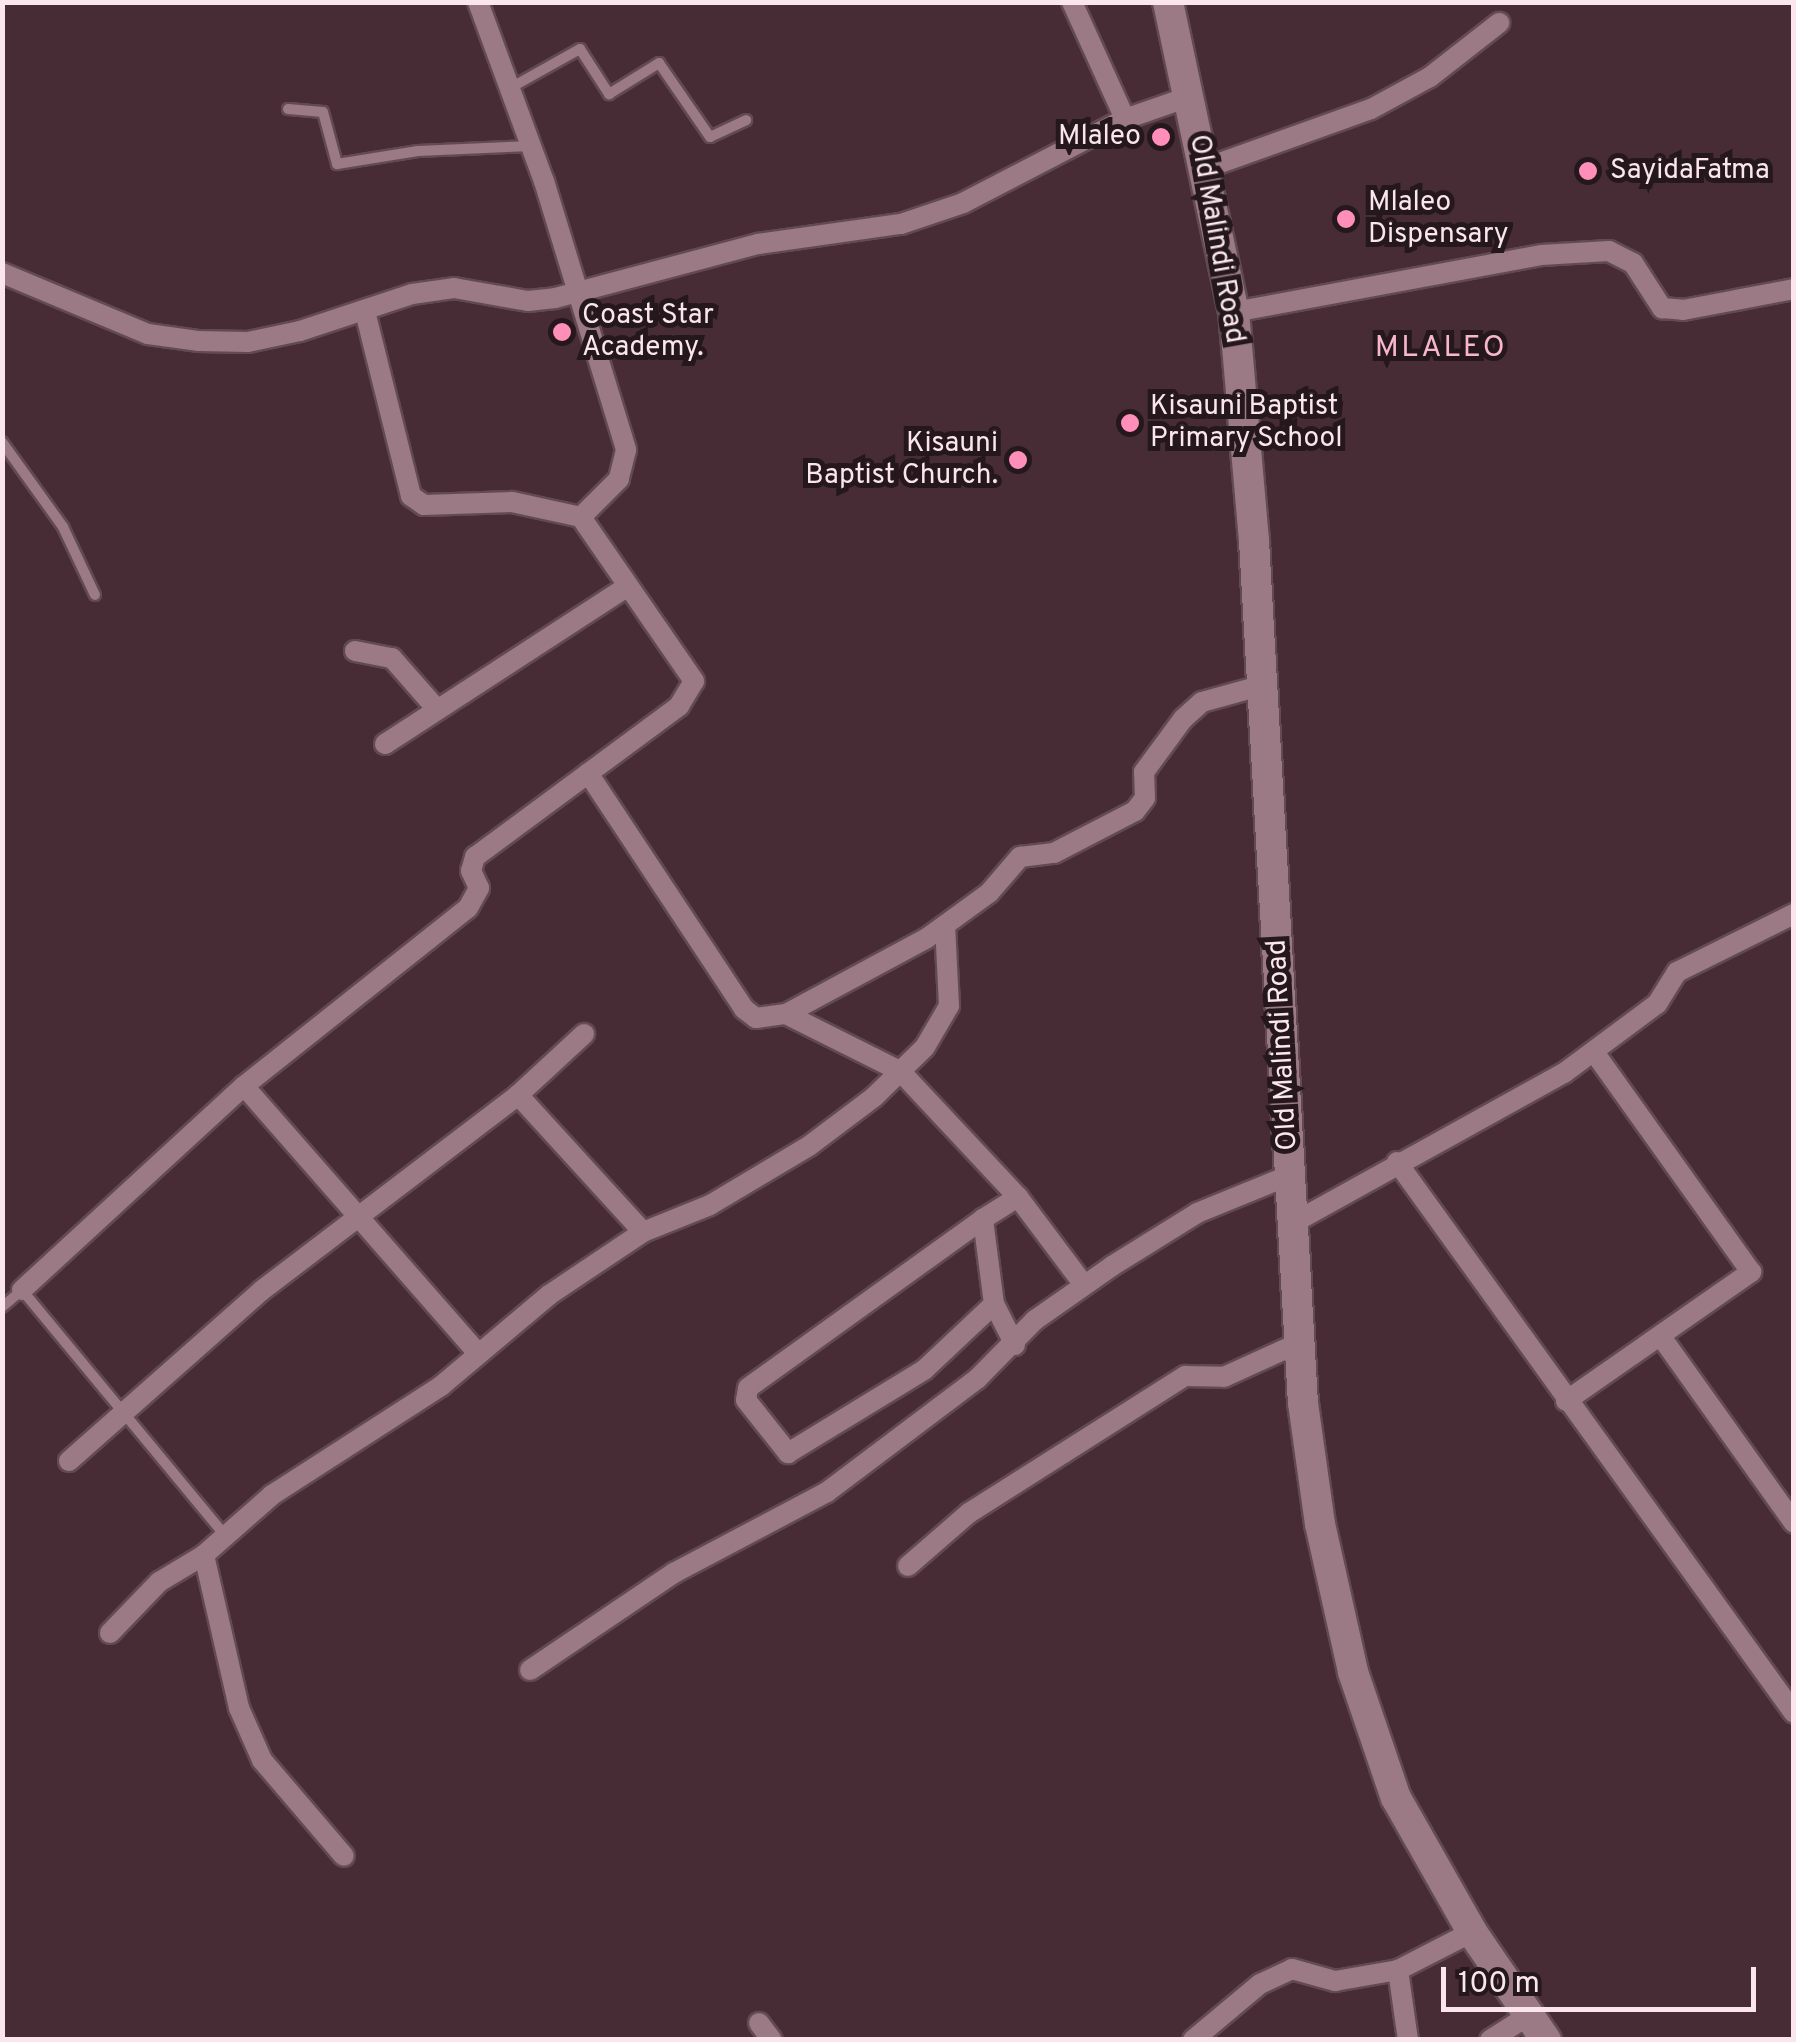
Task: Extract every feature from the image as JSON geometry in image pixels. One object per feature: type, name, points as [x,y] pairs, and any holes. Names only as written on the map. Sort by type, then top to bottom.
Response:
[{"type":"main road","name":"Old Malindi Road","points":[[1168,2],[1234,312],[1309,1452],[1352,1672],[1396,1798],[1472,1932],[1538,2027]]},
{"type":"street","points":[[478,2],[532,146],[626,450],[620,478],[581,517]]},
{"type":"street","points":[[1072,2],[1125,118]]},
{"type":"street","points":[[1206,168],[1371,109],[1430,77],[1499,22]]},
{"type":"street","points":[[2,273],[148,334],[198,342],[248,342],[365,311],[412,294],[454,288],[528,300],[758,244],[900,224],[1016,180],[1125,118],[1188,97]]},
{"type":"street","points":[[1234,312],[1541,255],[1610,251],[1634,263],[1662,308],[1683,310],[1794,290]]},
{"type":"street","points":[[22,1290],[244,1086],[468,908],[479,888],[471,871],[476,857],[679,706],[694,681],[625,588],[581,517],[512,502],[424,505],[412,496],[365,311]]},
{"type":"street","points":[[385,744],[435,707],[625,588]]},
{"type":"street","points":[[354,651],[392,658],[435,707]]},
{"type":"street","points":[[588,773],[744,1009],[756,1018],[786,1014],[945,925],[989,893],[1020,858],[1054,854],[1135,811],[1145,798],[1144,772],[1182,719],[1202,702],[1260,686]]},
{"type":"street","points":[[1295,1222],[1397,1162],[1529,1094],[1594,1052],[1657,1004],[1677,972],[1794,914]]},
{"type":"street","points":[[110,1632],[159,1582],[204,1555],[272,1496],[368,1436],[479,1354],[549,1294],[642,1232],[710,1205],[809,1146],[900,1071],[925,1047],[948,1006],[945,925]]},
{"type":"street","points":[[786,1014],[900,1071],[1018,1197],[1084,1285]]},
{"type":"street","points":[[69,1461],[123,1410],[362,1214],[518,1095],[584,1034]]},
{"type":"street","points":[[1566,1400],[1662,1338],[1751,1272],[1594,1052]]},
{"type":"street","points":[[244,1086],[362,1214],[479,1354]]},
{"type":"street","points":[[518,1095],[642,1232]]},
{"type":"street","points":[[1397,1162],[1794,1713]]},
{"type":"street","points":[[530,1670],[674,1573],[827,1492],[1084,1285],[1196,1214],[1290,1175]]},
{"type":"street","points":[[994,1304],[924,1370],[788,1453],[746,1400],[748,1388],[774,1368],[1018,1197]]},
{"type":"street","points":[[983,1218],[994,1304],[1015,1344]]},
{"type":"street","points":[[1662,1338],[1794,1523]]},
{"type":"street","points":[[908,1566],[970,1513],[1184,1376],[1224,1377],[1303,1340]]},
{"type":"street","points":[[204,1555],[240,1708],[262,1760],[344,1856]]},
{"type":"street","points":[[1192,2040],[1260,1984],[1292,1968],[1335,1981],[1398,1970],[1472,1932]]},
{"type":"street","points":[[1398,1970],[1408,2040]]},
{"type":"street","points":[[1490,2040],[1538,2027]]},
{"type":"lane","points":[[512,87],[580,49],[609,94],[658,63],[710,137],[746,120]]},
{"type":"lane","points":[[288,109],[322,112],[337,164],[532,146]]},
{"type":"lane","points":[[2,442],[63,528],[94,596]]},
{"type":"lane","points":[[2,1306],[22,1290],[226,1536]]},
{"type":"place","name":"Mlaleo","points":[[1161,137]]},
{"type":"place","name":"SayidaFatma","points":[[1588,171]]},
{"type":"place","name":"Mlaleo Dispensary","points":[[1346,219]]},
{"type":"place","name":"Coast Star Academy.","points":[[562,332]]},
{"type":"place","name":"Kisauni Baptist Primary School","points":[[1130,423]]},
{"type":"place","name":"Kisauni Baptist Church.","points":[[1018,460]]},
{"type":"district","name":"MLALEO","points":[[1441,349]]}]
